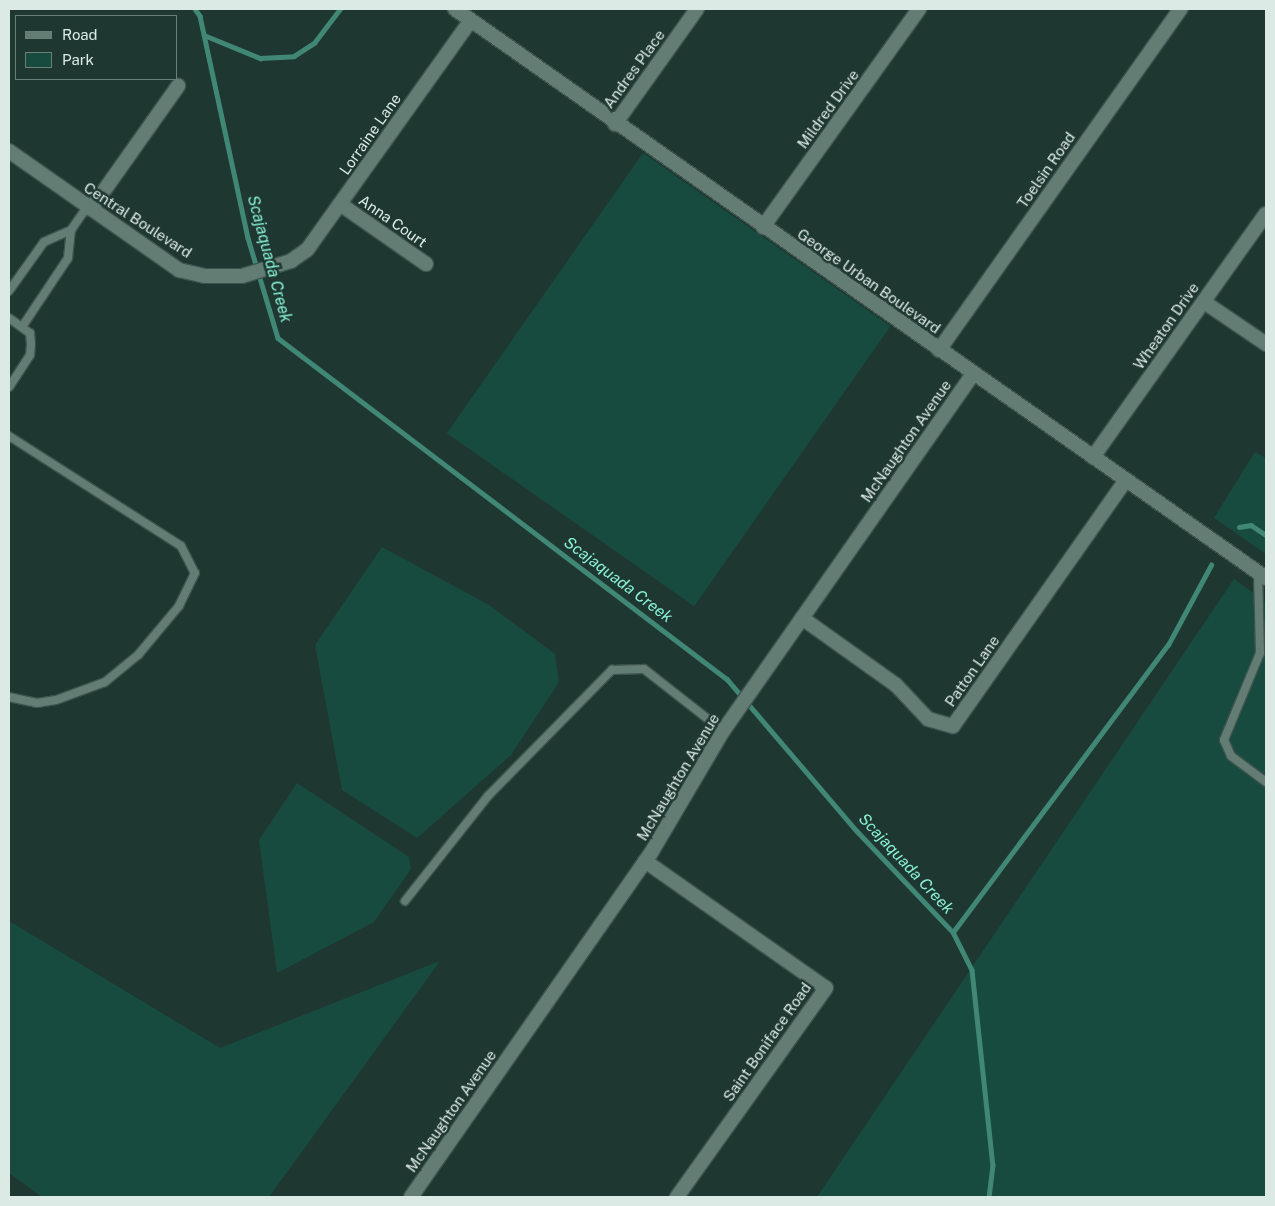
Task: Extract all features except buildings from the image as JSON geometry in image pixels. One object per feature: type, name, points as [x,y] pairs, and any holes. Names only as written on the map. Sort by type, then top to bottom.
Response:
[{"type":"street","name":"George Urban Boulevard","points":[[455,9],[615,124],[1262,575]]},
{"type":"street","name":"Andres Place","points":[[615,124],[696,9]]},
{"type":"street","name":"Mildred Drive","points":[[763,227],[919,9]]},
{"type":"street","name":"Toelsin Road","points":[[938,350],[1180,9]]},
{"type":"street","name":"Lorraine Lane","points":[[285,263],[307,250],[471,20]]},
{"type":"street","points":[[89,208],[178,86]]},
{"type":"street","name":"Central Boulevard","points":[[9,151],[179,270],[205,276],[242,276],[285,263]]},
{"type":"street","name":"Anna Court","points":[[340,204],[426,264]]},
{"type":"street","name":"Wheaton Drive","points":[[1093,457],[1266,214]]},
{"type":"street","points":[[1204,302],[1266,344]]},
{"type":"street","name":"McNaughton Avenue","points":[[411,1197],[645,862],[724,731],[756,684],[973,374]]},
{"type":"street","name":"Patton Lane","points":[[802,618],[896,685],[928,719],[953,726],[1126,480]]},
{"type":"street","name":"Saint Boniface Road","points":[[645,862],[826,988],[677,1197]]},
{"type":"lane","points":[[9,291],[44,242],[71,230],[89,208]]},
{"type":"lane","points":[[22,327],[68,258],[71,230]]},
{"type":"lane","points":[[9,318],[30,333],[30,355],[9,387]]},
{"type":"lane","points":[[9,436],[181,546],[195,573],[167,620],[138,655],[105,682],[37,703],[9,697]]},
{"type":"lane","points":[[1262,575],[1260,653],[1224,740],[1231,756],[1266,782]]},
{"type":"lane","points":[[405,901],[488,796],[612,670],[644,668],[724,731]]},
{"type":"green space","points":[[643,153],[890,326],[694,606],[447,433]]},
{"type":"green space","points":[[1255,452],[1266,458],[1266,554],[1214,518]]},
{"type":"green space","points":[[382,547],[489,605],[555,654],[559,682],[511,755],[417,838],[342,790],[315,645]]},
{"type":"green space","points":[[1234,579],[1266,602],[1266,1197],[817,1197]]},
{"type":"green space","points":[[297,783],[409,857],[411,869],[374,922],[277,973],[259,840]]},
{"type":"green space","points":[[9,921],[220,1048],[440,961],[269,1197],[42,1197],[9,1173]]},
{"type":"waterway","name":"Scajaquada Creek","points":[[195,9],[200,16],[248,238],[278,338],[727,679],[857,831],[953,932],[972,970],[993,1165],[989,1197]]},
{"type":"waterway","points":[[204,35],[260,58],[294,56],[314,43],[340,9]]},
{"type":"waterway","points":[[1239,527],[1251,525],[1266,535]]},
{"type":"waterway","points":[[953,932],[1168,645],[1211,565]]}]
